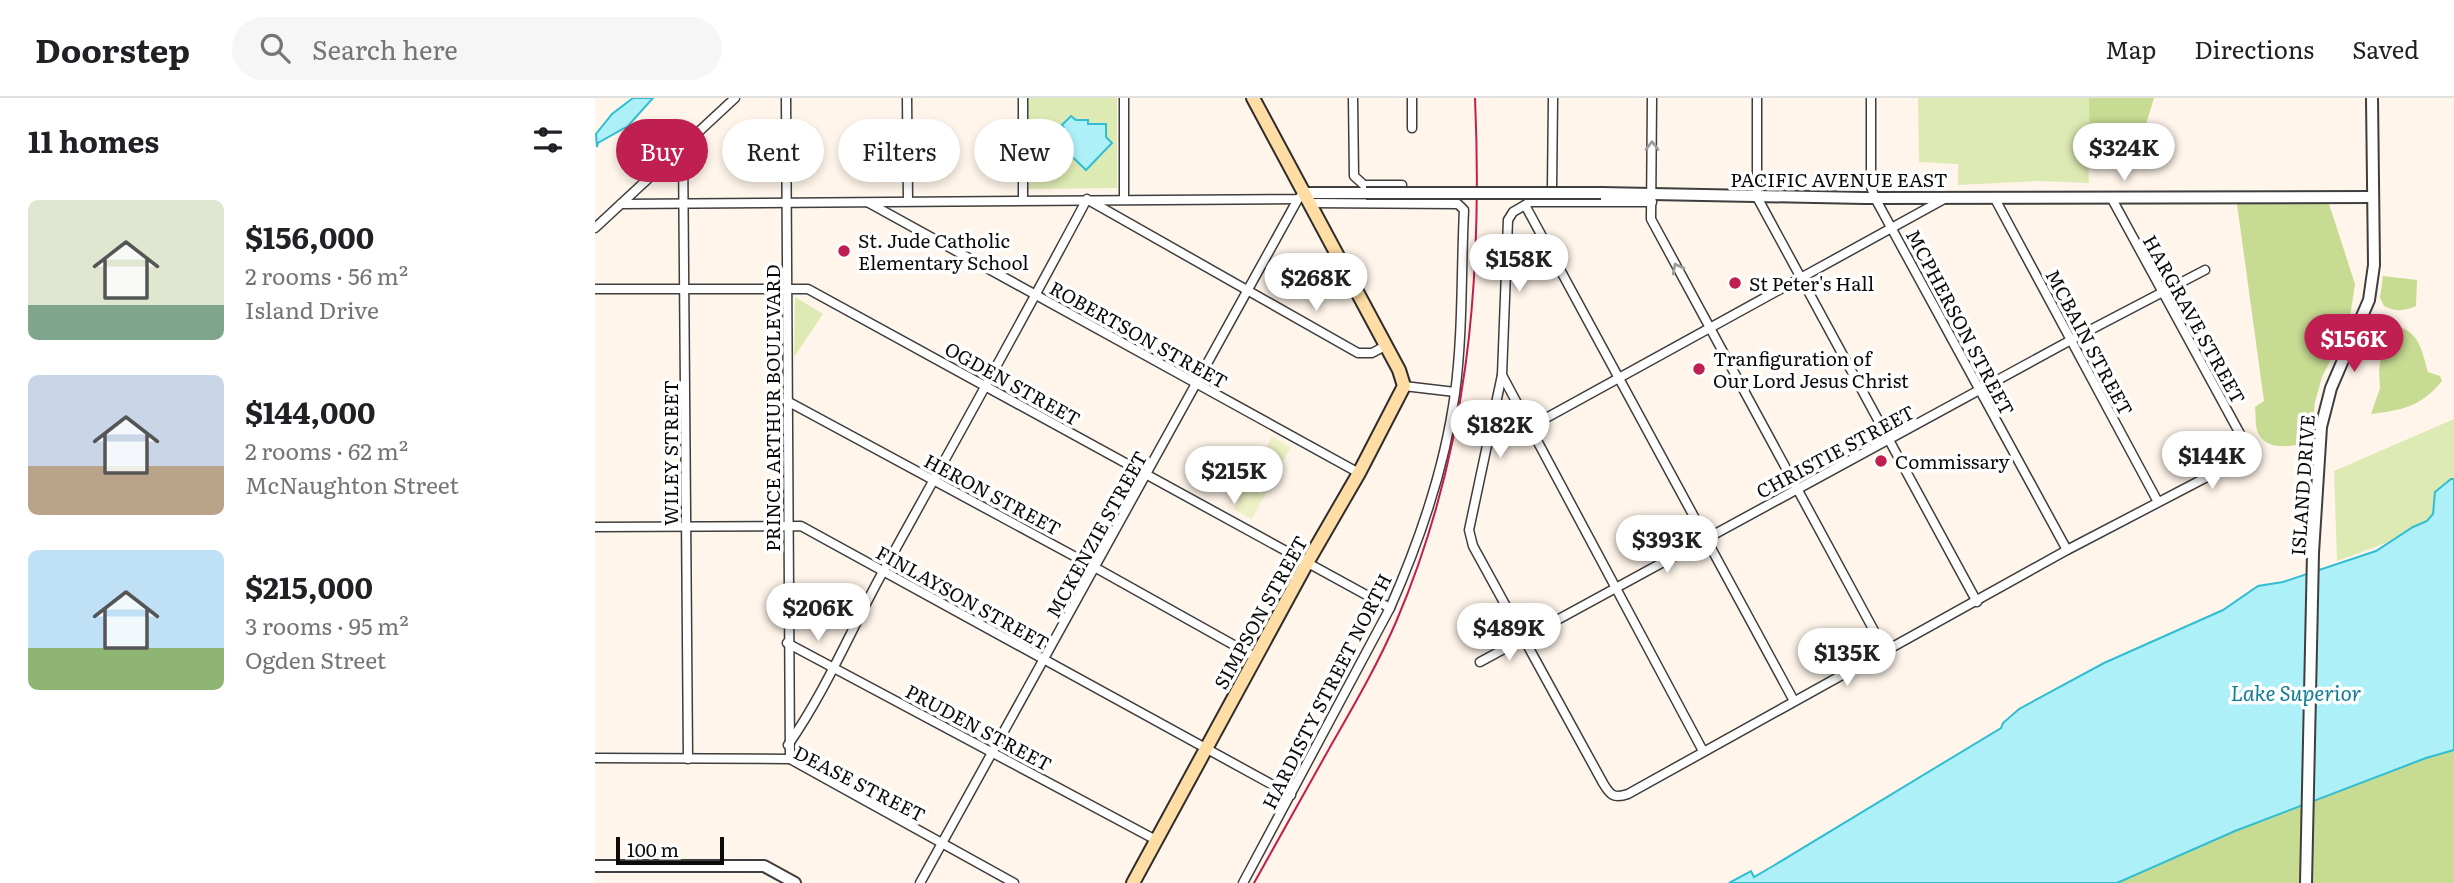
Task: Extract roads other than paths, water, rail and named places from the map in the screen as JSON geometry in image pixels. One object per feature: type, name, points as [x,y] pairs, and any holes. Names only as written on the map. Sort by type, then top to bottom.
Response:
[{"type":"main road","points":[[1253,98],[1303,198],[1399,370],[1404,386]]},
{"type":"main road","name":"SIMPSON STREET","points":[[1133,883],[1359,473],[1404,386]]},
{"type":"street","points":[[708,123],[735,98]]},
{"type":"street","name":"PRINCE ARTHUR BOULEVARD","points":[[786,98],[787,643],[790,759]]},
{"type":"street","points":[[907,98],[908,201]]},
{"type":"street","points":[[1023,98],[1023,200]]},
{"type":"street","points":[[1123,98],[1123,199]]},
{"type":"street","points":[[1353,98],[1354,176],[1364,185],[1402,185]]},
{"type":"street","points":[[1412,98],[1412,128]]},
{"type":"street","points":[[1553,98],[1552,189],[1513,212],[1509,220],[1502,375],[1469,530],[1473,546],[1610,794],[1616,798],[1628,794],[1885,650],[2158,502]]},
{"type":"street","points":[[1652,98],[1651,219],[1885,650]]},
{"type":"street","points":[[1757,98],[1757,197],[1977,601]]},
{"type":"street","name":"MCPHERSON STREET","points":[[1871,98],[1871,187],[1875,198],[2067,550]]},
{"type":"street","name":"ISLAND DRIVE","points":[[2306,883],[2313,553],[2322,427],[2331,388],[2368,300],[2374,265],[2372,98]]},
{"type":"street","points":[[595,228],[645,182]]},
{"type":"street","name":"WILEY STREET","points":[[684,182],[688,759]]},
{"type":"street","name":"PACIFIC AVENUE EAST","points":[[1303,198],[1366,193],[1601,193],[1652,198],[2373,197]]},
{"type":"street","name":"MCBAIN STREET","points":[[1994,197],[2158,502]]},
{"type":"street","points":[[621,204],[1303,198]]},
{"type":"street","name":"MCKENZIE STREET","points":[[920,883],[1247,291],[1303,198]]},
{"type":"street","name":"HARDISTY STREET NORTH","points":[[1243,883],[1390,608],[1425,516],[1447,437],[1455,392],[1464,210],[1462,206],[1303,198]]},
{"type":"street","points":[[1527,203],[1652,198]]},
{"type":"street","points":[[1528,428],[1946,198]]},
{"type":"street","points":[[1087,199],[1358,354],[1372,353],[1385,346]]},
{"type":"street","points":[[788,745],[807,718],[835,668],[884,570],[1087,199]]},
{"type":"street","name":"HARGRAVE STREET","points":[[2112,199],[2251,454],[2158,502]]},
{"type":"street","name":"ROBERTSON STREET","points":[[867,201],[1359,473]]},
{"type":"street","points":[[1527,203],[1794,701]]},
{"type":"street","name":"CHRISTIE STREET","points":[[1480,662],[2071,340],[2205,270]]},
{"type":"street","name":"OGDEN STREET","points":[[595,289],[808,289],[1390,608]]},
{"type":"street","points":[[1502,375],[1703,751]]},
{"type":"street","points":[[1404,386],[1455,392]]},
{"type":"street","name":"HERON STREET","points":[[787,401],[1257,658]]},
{"type":"street","name":"FINLAYSON STREET","points":[[595,527],[801,526],[1291,795]]},
{"type":"street","name":"PRUDEN STREET","points":[[787,643],[1156,840]]},
{"type":"street","name":"DEASE STREET","points":[[595,758],[790,759],[1014,883]]},
{"type":"street","points":[[595,866],[764,866],[795,883]]},
{"type":"water","points":[[633,98],[653,98],[634,119],[616,119],[616,133],[598,143],[597,147],[596,134],[612,114]]},
{"type":"water","points":[[1071,116],[1076,120],[1088,120],[1088,124],[1106,124],[1106,137],[1112,143],[1086,170],[1074,158],[1074,119],[1068,119]]},
{"type":"water","name":"Lake Superior","points":[[2454,479],[2454,750],[2426,758],[2235,831],[2117,883],[1729,883],[1751,871],[1754,877],[1773,866],[2001,728],[2019,709],[2104,663],[2223,610],[2258,586],[2283,582],[2376,551],[2427,521],[2433,514],[2435,492]]},
{"type":"railway","points":[[1254,883],[1389,638],[1420,559],[1440,495],[1455,430],[1473,299],[1477,166],[1475,98]]},
{"type":"place","name":"St. Jude Catholic Elementary School","points":[[844,251]]},
{"type":"place","name":"St Peter's Hall","points":[[1735,283]]},
{"type":"place","name":"Tranfiguration of Our Lord Jesus Christ","points":[[1699,369]]},
{"type":"place","name":"Commissary","points":[[1881,461]]}]
